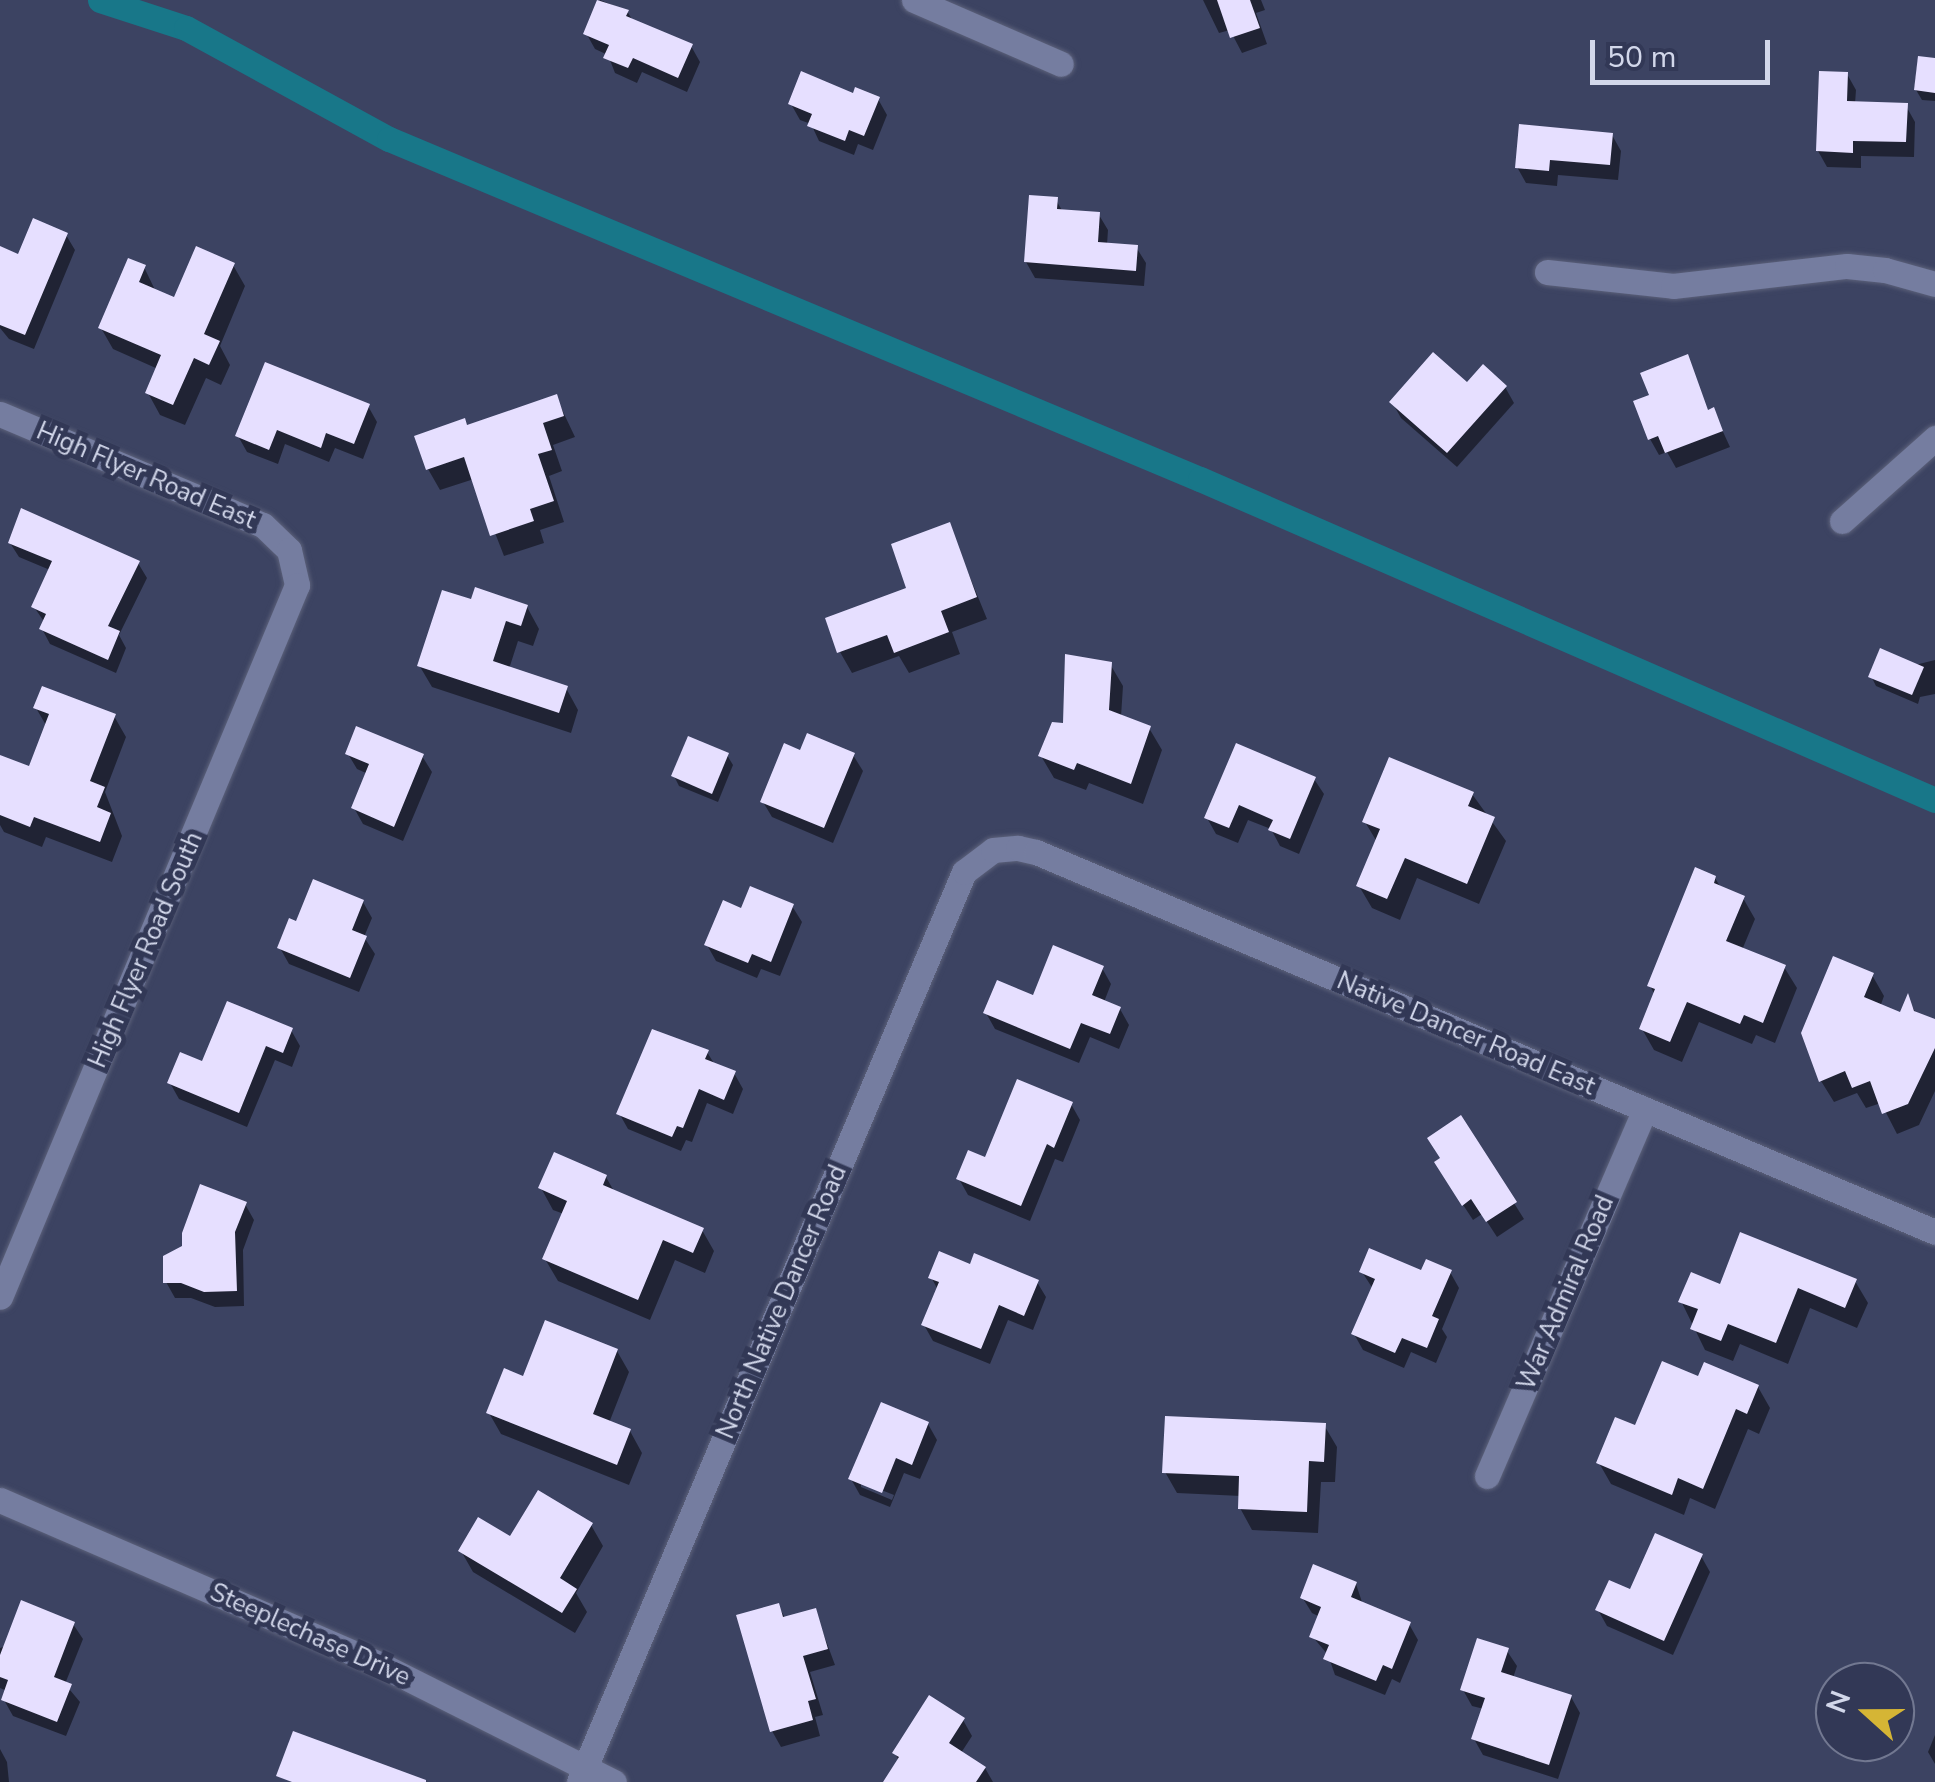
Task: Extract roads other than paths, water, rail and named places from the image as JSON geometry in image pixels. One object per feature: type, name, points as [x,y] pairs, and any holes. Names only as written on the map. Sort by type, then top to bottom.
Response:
[{"type":"street","points":[[914,0],[1062,64]]},
{"type":"street","points":[[1546,272],[1673,286],[1847,266],[1886,270],[1935,284]]},
{"type":"street","name":"High Flyer Road East","points":[[0,414],[263,525],[290,550],[296,567],[292,603]]},
{"type":"street","points":[[1842,520],[1935,438]]},
{"type":"street","name":"High Flyer Road South","points":[[0,1296],[292,603]]},
{"type":"street","name":"Native Dancer Road East","points":[[993,850],[1018,848],[1036,852],[1935,1232]]},
{"type":"street","name":"North Native Dancer Road","points":[[583,1774],[964,872],[993,850]]},
{"type":"street","name":"War Admiral Road","points":[[1487,1476],[1645,1110]]},
{"type":"street","name":"Steeplechase Drive","points":[[0,1500],[379,1664],[583,1774],[614,1782]]},
{"type":"waterway","points":[[100,0],[186,28],[389,139],[1200,479],[1935,800]]}]
